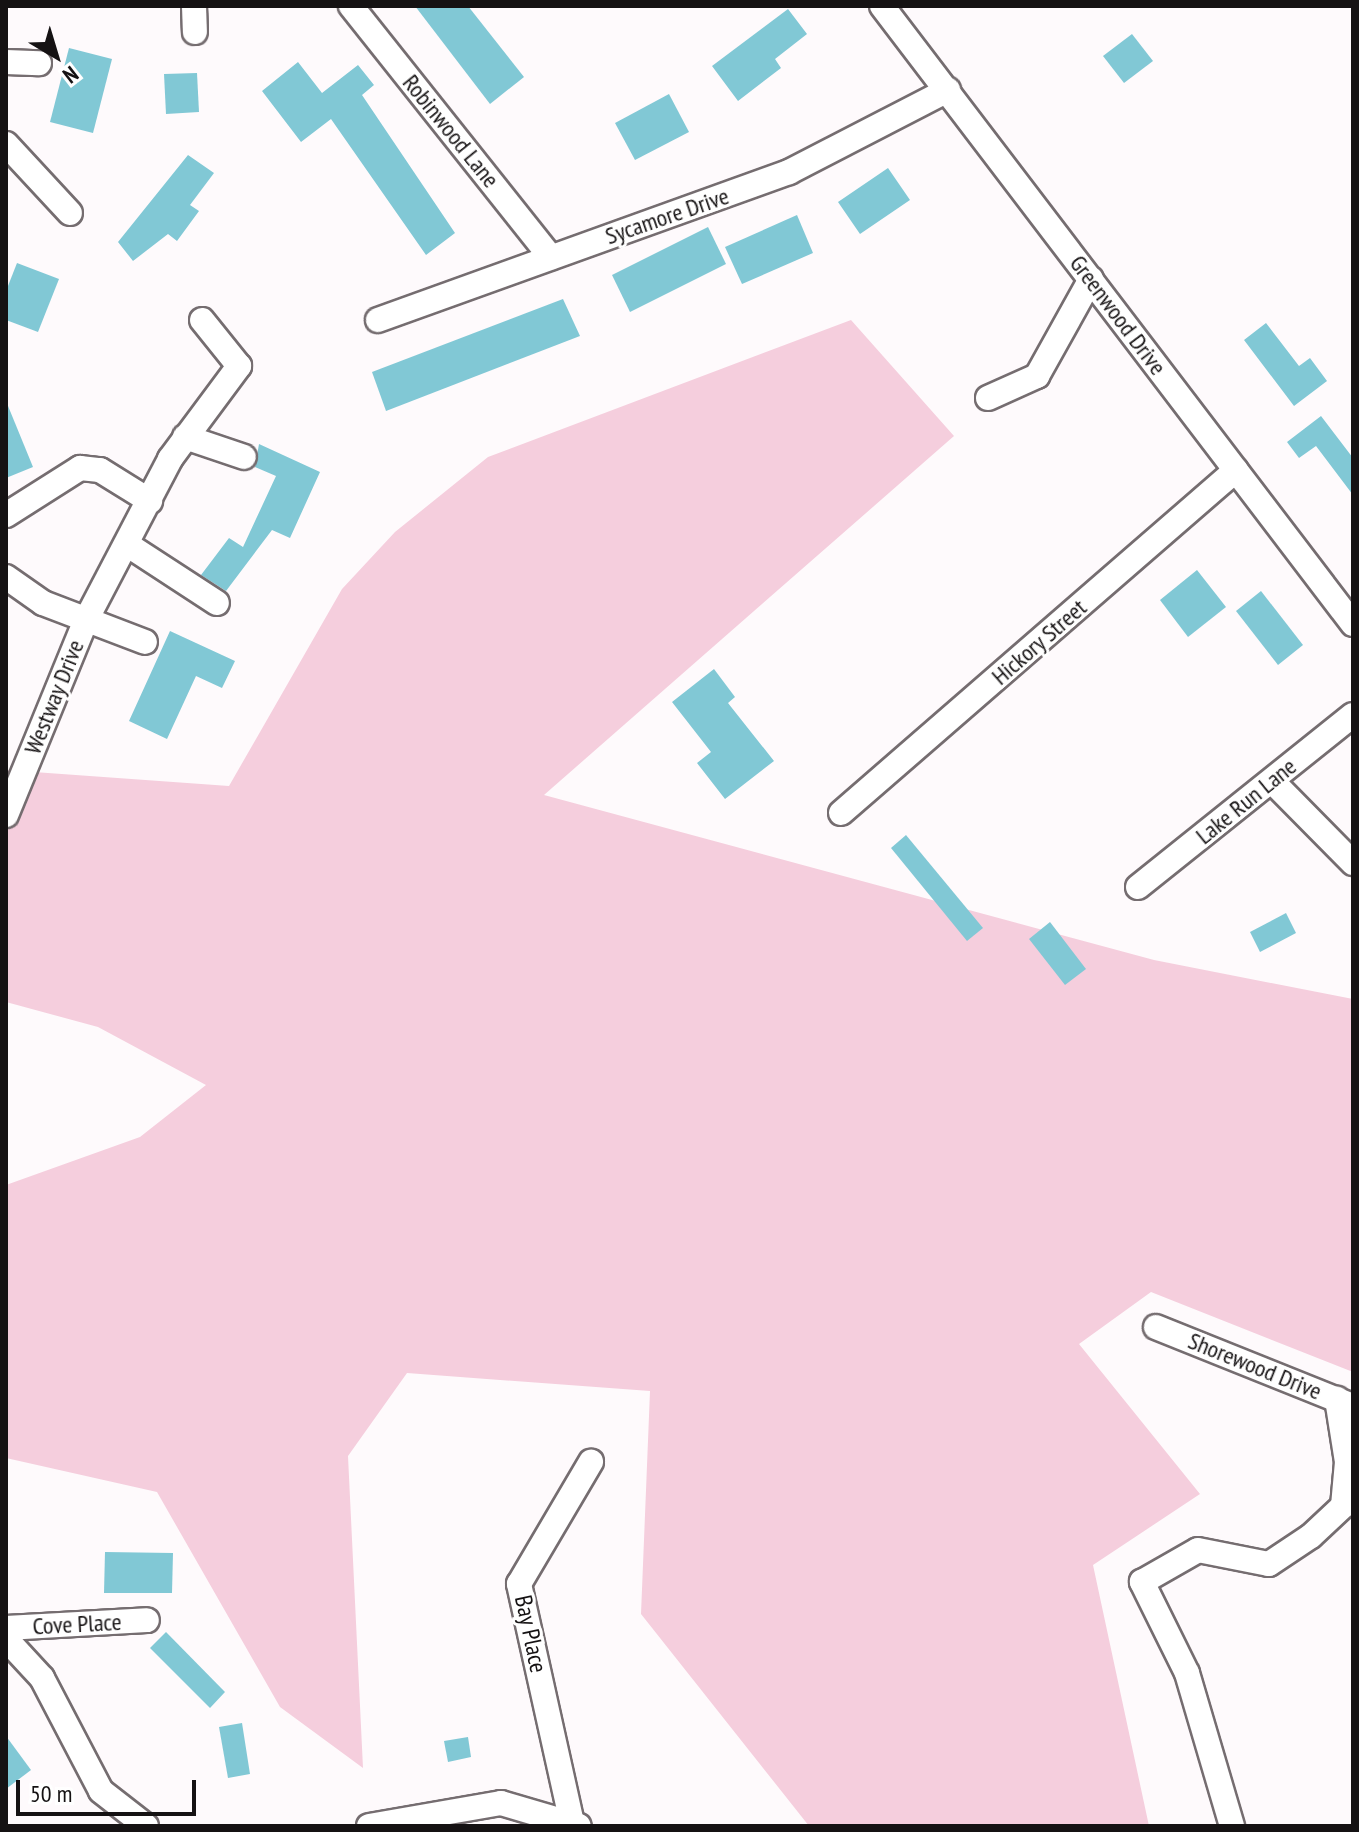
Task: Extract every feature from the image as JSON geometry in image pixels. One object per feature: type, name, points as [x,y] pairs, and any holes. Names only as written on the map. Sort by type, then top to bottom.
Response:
[{"type":"street","points":[[194,6],[195,32]]},
{"type":"street","name":"Robinwood Lane","points":[[351,6],[551,257]]},
{"type":"street","name":"Greenwood Drive","points":[[882,6],[1353,624]]},
{"type":"street","points":[[6,62],[39,63]]},
{"type":"street","name":"Sycamore Drive","points":[[378,320],[789,172],[948,90]]},
{"type":"street","points":[[6,144],[70,213]]},
{"type":"street","points":[[988,398],[1037,376],[1091,279]]},
{"type":"street","points":[[145,642],[86,620],[185,437],[239,366],[202,320]]},
{"type":"street","points":[[185,437],[244,457]]},
{"type":"street","points":[[6,515],[80,468],[100,470],[150,501]]},
{"type":"street","name":"Hickory Street","points":[[841,813],[1236,470]]},
{"type":"street","points":[[128,545],[217,603]]},
{"type":"street","name":"Westway Drive","points":[[6,577],[86,620],[6,815]]},
{"type":"street","name":"Lake Run Lane","points":[[1138,887],[1353,715]]},
{"type":"street","points":[[1273,782],[1353,863]]},
{"type":"street","name":"Shorewood Drive","points":[[1156,1327],[1345,1403]]},
{"type":"street","points":[[1232,1826],[1197,1699],[1142,1582],[1198,1550],[1269,1564],[1311,1536],[1343,1506],[1347,1462],[1345,1403]]},
{"type":"street","name":"Bay Place","points":[[576,1824],[519,1584],[591,1462]]},
{"type":"street","name":"Cove Place","points":[[6,1628],[147,1620]]},
{"type":"street","points":[[6,1639],[42,1678],[101,1791],[146,1826]]},
{"type":"street","points":[[369,1826],[501,1803],[576,1824]]},
{"type":"shaded area","points":[[851,320],[954,436],[544,795],[1154,960],[1353,999],[1353,1372],[1151,1292],[1079,1344],[1200,1494],[1093,1565],[1149,1826],[809,1826],[641,1614],[650,1391],[407,1373],[348,1456],[363,1768],[280,1707],[157,1492],[6,1458],[6,1185],[140,1137],[206,1085],[98,1027],[6,1002],[6,770],[229,786],[342,589],[395,532],[488,457]]},
{"type":"building","points":[[415,6],[468,6],[524,77],[490,104]]},
{"type":"building","points":[[788,9],[807,34],[775,59],[781,68],[738,101],[712,66]]},
{"type":"building","points":[[1132,34],[1153,61],[1124,83],[1103,56]]},
{"type":"building","points":[[69,48],[112,59],[93,133],[50,122]]},
{"type":"building","points":[[298,62],[322,93],[358,65],[374,85],[362,95],[455,233],[426,255],[331,119],[301,142],[262,91]]},
{"type":"building","points":[[197,73],[199,112],[166,114],[164,74]]},
{"type":"building","points":[[669,94],[689,132],[635,160],[615,123]]},
{"type":"building","points":[[188,155],[214,173],[190,205],[199,211],[177,241],[168,234],[133,261],[118,242]]},
{"type":"building","points":[[888,168],[910,200],[860,234],[838,202]]},
{"type":"building","points":[[797,215],[813,253],[742,284],[725,247]]},
{"type":"building","points":[[708,227],[726,264],[630,312],[612,275]]},
{"type":"building","points":[[17,263],[59,279],[38,332],[6,320],[6,291]]},
{"type":"building","points":[[563,299],[580,336],[386,411],[372,372]]},
{"type":"building","points":[[1266,323],[1299,366],[1310,358],[1327,381],[1294,406],[1244,340]]},
{"type":"building","points":[[6,401],[33,467],[6,478]]},
{"type":"building","points":[[1321,416],[1353,458],[1353,495],[1316,446],[1299,458],[1287,442]]},
{"type":"building","points":[[259,444],[320,472],[290,538],[272,530],[226,591],[201,575],[229,538],[243,547],[276,476],[255,467]]},
{"type":"building","points":[[1197,570],[1226,607],[1188,637],[1160,600]]},
{"type":"building","points":[[1261,591],[1303,645],[1278,665],[1236,611]]},
{"type":"building","points":[[170,631],[235,661],[222,688],[196,676],[167,739],[129,721]]},
{"type":"building","points":[[714,669],[735,697],[728,703],[774,761],[725,799],[697,763],[711,752],[672,702]]},
{"type":"building","points":[[906,835],[983,928],[967,941],[891,848]]},
{"type":"building","points":[[1286,913],[1296,933],[1260,952],[1250,932]]},
{"type":"building","points":[[1050,922],[1086,969],[1065,985],[1029,939]]},
{"type":"building","points":[[105,1552],[173,1553],[172,1593],[104,1593]]},
{"type":"building","points":[[166,1632],[225,1692],[210,1708],[150,1648]]},
{"type":"building","points":[[242,1723],[250,1774],[228,1778],[219,1727]]},
{"type":"building","points":[[6,1736],[31,1770],[6,1789]]},
{"type":"building","points":[[468,1737],[471,1757],[448,1762],[444,1741]]}]
